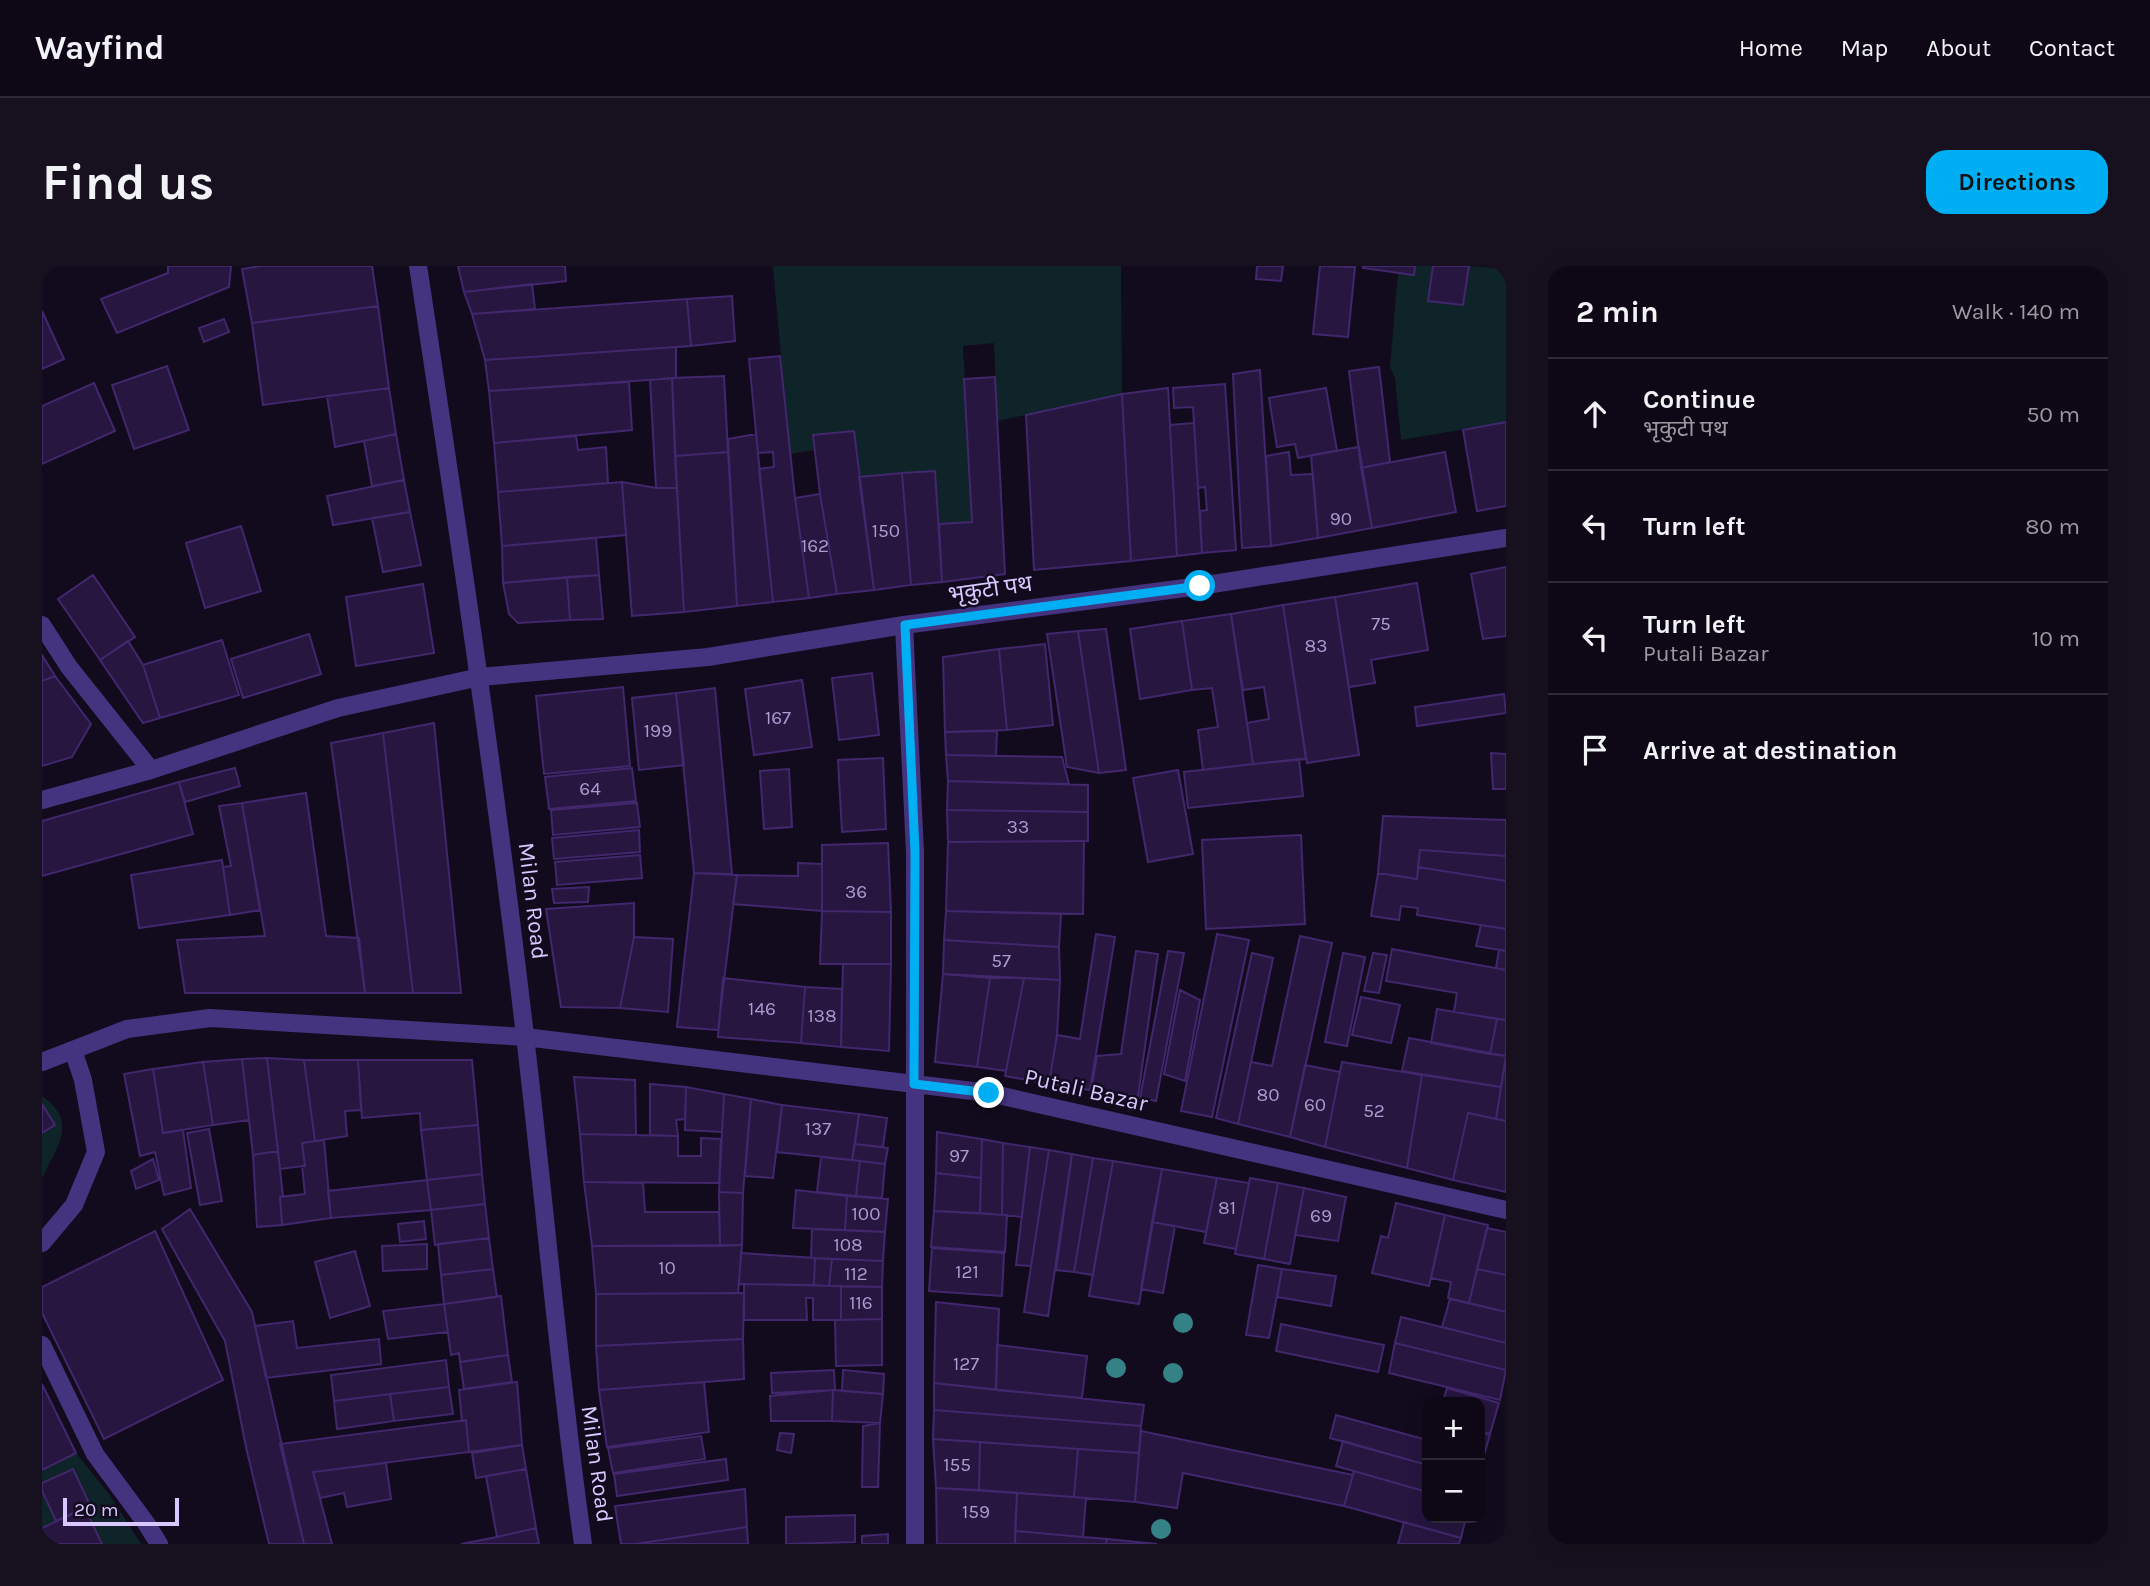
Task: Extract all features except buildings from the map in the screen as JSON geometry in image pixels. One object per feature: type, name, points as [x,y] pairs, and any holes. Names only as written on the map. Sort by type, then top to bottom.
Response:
[{"type":"street","name":"Milan Road","points":[[418,266],[480,677],[525,1037],[564,1410],[583,1544]]},
{"type":"street","name":"भृकुटी पथ","points":[[42,800],[151,770],[338,708],[480,677],[708,657],[905,625],[1200,586],[1506,538]]},
{"type":"street","points":[[42,625],[69,667],[151,770]]},
{"type":"street","points":[[905,625],[915,852],[915,1544]]},
{"type":"street","name":"Putali Bazar","points":[[42,1062],[127,1029],[210,1018],[525,1037],[989,1093],[1506,1210]]},
{"type":"street","points":[[42,1243],[74,1205],[96,1152],[83,1080],[73,1050]]},
{"type":"street","points":[[42,1345],[95,1454],[159,1544]]},
{"type":"green space","points":[[773,266],[1121,266],[1122,394],[997,421],[994,343],[963,346],[972,522],[939,524],[934,471],[859,477],[815,450],[790,454]]},
{"type":"green space","points":[[1415,266],[1433,266],[1428,301],[1463,305],[1469,266],[1506,269],[1506,422],[1401,440],[1395,378],[1390,367],[1398,273],[1414,275]]},
{"type":"green space","points":[[42,1096],[60,1115],[62,1135],[42,1178]]},
{"type":"green space","points":[[76,1453],[109,1494],[141,1544],[42,1544],[42,1470]]},
{"type":"route","points":[[989,1093],[914,1084],[915,852],[905,625],[1200,586]]}]
